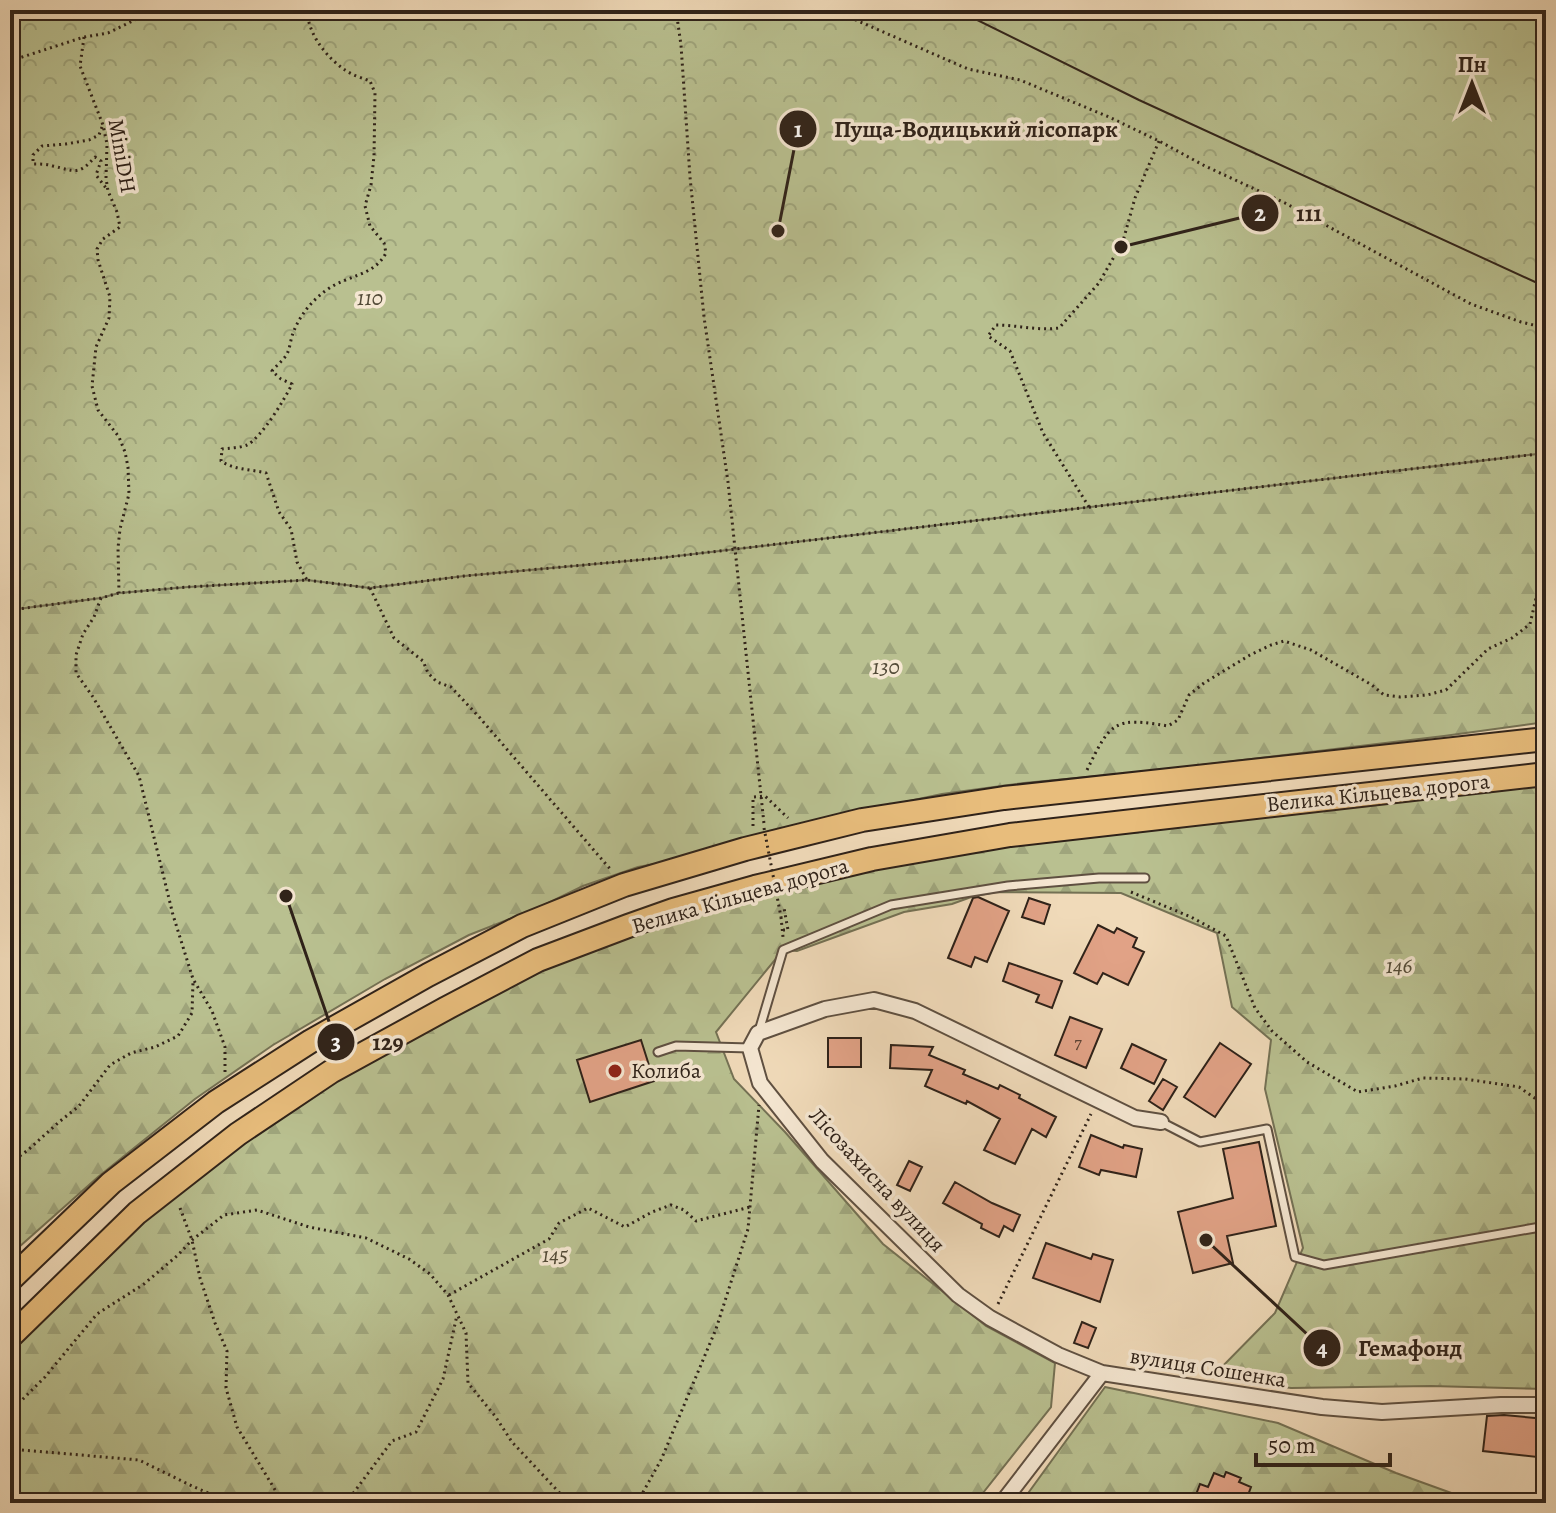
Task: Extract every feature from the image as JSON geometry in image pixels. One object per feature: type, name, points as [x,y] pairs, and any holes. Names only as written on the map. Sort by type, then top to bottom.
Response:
[{"type":"main road","name":"Велика Кільцева дорога","points":[[10,1280],[111,1183],[216,1102],[311,1041],[428,975],[522,926],[624,885],[745,849],[862,820],[988,800],[1546,739]]},
{"type":"main road","name":"Велика Кільцева дорога","points":[[10,1337],[137,1213],[238,1134],[332,1071],[538,960],[628,926],[755,887],[872,859],[1010,835],[1546,774]]},
{"type":"street","points":[[750,1048],[758,1033],[825,1009],[874,1000],[915,1011],[1135,1118],[1161,1122]]},
{"type":"street","name":"Лісозахисна вулиця","points":[[750,1048],[760,1083],[822,1161],[958,1295],[990,1318],[1058,1355],[1102,1373]]},
{"type":"street","points":[[1002,1503],[1102,1373]]},
{"type":"street","name":"вулиця Сошенка","points":[[1102,1373],[1322,1407],[1367,1411],[1546,1405]]},
{"type":"lane","points":[[758,1033],[783,950],[891,905],[1008,886],[1099,878],[1145,878]]},
{"type":"lane","points":[[658,1052],[676,1046],[750,1048]]},
{"type":"lane","points":[[1161,1122],[1200,1142],[1267,1129],[1295,1257],[1324,1265],[1546,1226]]},
{"type":"path","points":[[10,61],[84,37],[108,33],[155,10]]},
{"type":"path","points":[[307,10],[307,21],[320,46],[346,72],[370,81],[375,93],[374,156],[365,206],[370,226],[384,243],[386,253],[382,262],[370,271],[327,290],[303,314],[286,356],[272,371],[292,384],[287,395],[257,437],[246,446],[222,449],[221,461],[231,468],[266,473],[279,512],[291,529],[297,562],[307,580]]},
{"type":"path","points":[[676,10],[704,317],[728,482],[760,796],[782,927],[788,930],[784,908]]},
{"type":"path","points":[[833,10],[968,69],[1020,80],[1109,117],[1285,203],[1471,304],[1546,328]]},
{"type":"path","points":[[1530,10],[1546,19]]},
{"type":"path","name":"MiniDH","points":[[84,37],[80,66],[103,125],[107,144],[108,191],[120,227],[103,239],[97,249],[110,297],[109,318],[96,347],[92,386],[98,410],[119,437],[128,467],[129,494],[118,548],[119,593]]},
{"type":"path","points":[[103,125],[99,135],[89,140],[42,146],[33,155],[33,164],[69,172],[79,171],[95,157],[101,161],[96,175],[108,191]]},
{"type":"path","points":[[1089,507],[1043,433],[1010,351],[988,336],[996,325],[1045,330],[1059,328],[1099,283],[1123,241],[1135,198],[1159,141]]},
{"type":"path","points":[[10,610],[119,593],[307,580],[370,588],[660,558],[1546,453]]},
{"type":"path","points":[[1084,777],[1108,732],[1119,723],[1143,722],[1168,726],[1178,720],[1189,695],[1204,683],[1250,655],[1284,641],[1311,650],[1384,695],[1427,695],[1446,690],[1488,649],[1512,638],[1530,624],[1546,530]]},
{"type":"path","points":[[370,588],[394,638],[423,661],[428,673],[437,682],[451,687],[480,718],[624,885]]},
{"type":"path","points":[[101,598],[83,634],[76,655],[76,673],[139,776],[173,915],[193,979],[212,1011],[225,1047],[225,1078],[216,1102]]},
{"type":"path","points":[[753,827],[753,797],[760,796],[765,796],[796,826]]},
{"type":"path","points":[[1099,878],[1191,917],[1226,936],[1255,1008],[1272,1031],[1307,1062],[1358,1092],[1423,1078],[1465,1079],[1519,1087],[1546,1106]]},
{"type":"path","points":[[10,1163],[79,1106],[110,1065],[131,1053],[155,1047],[178,1036],[192,1013],[193,979]]},
{"type":"path","points":[[637,1503],[661,1460],[716,1329],[748,1229],[760,1083]]},
{"type":"path","points":[[990,1318],[1098,1099]]},
{"type":"path","points":[[448,1295],[549,1239],[559,1223],[588,1208],[625,1227],[671,1205],[684,1210],[696,1221],[750,1207]]},
{"type":"path","points":[[180,1208],[210,1308],[227,1351],[226,1388],[237,1427],[283,1503]]},
{"type":"path","points":[[10,1412],[45,1377],[97,1314],[144,1284],[224,1215],[257,1210],[309,1227],[366,1238],[409,1259],[430,1274],[448,1295],[466,1333],[468,1383],[512,1442],[569,1503]]},
{"type":"path","points":[[346,1503],[392,1441],[416,1432],[443,1379],[457,1313]]},
{"type":"path","points":[[10,1449],[139,1460],[231,1503]]},
{"type":"green space","points":[[10,10],[1546,10],[1546,722],[942,794],[815,821],[671,861],[638,867],[583,886],[469,935],[385,979],[273,1045],[195,1099],[98,1177],[10,1255]]},
{"type":"green space","name":"110","points":[[10,10],[1546,10],[1546,453],[660,558],[370,588],[307,580],[188,587],[119,593],[10,610]]},
{"type":"green space","name":"145","points":[[1546,774],[1546,1389],[1431,1386],[1291,1388],[1212,1377],[1275,1313],[1303,1248],[1265,1089],[1271,1040],[1232,1007],[1217,933],[1121,893],[997,892],[904,912],[797,951],[783,950],[716,1032],[734,1079],[883,1244],[986,1326],[1055,1363],[1051,1407],[975,1503],[10,1503],[10,1337],[238,1134],[538,960],[872,859]]},
{"type":"green space","points":[[1105,1387],[1278,1423],[1396,1473],[1479,1503],[1021,1503]]},
{"type":"building","points":[[978,897],[1009,911],[987,962],[975,957],[971,967],[948,958],[973,898]]},
{"type":"building","points":[[1029,898],[1050,905],[1044,924],[1022,917]]},
{"type":"building","points":[[1098,925],[1114,933],[1117,928],[1137,938],[1133,947],[1144,952],[1128,985],[1103,973],[1097,984],[1074,973]]},
{"type":"building","points":[[1009,963],[1062,981],[1052,1008],[1036,1002],[1039,995],[1003,981]]},
{"type":"building","points":[[1070,1017],[1102,1029],[1086,1068],[1055,1055]]},
{"type":"building","points":[[828,1038],[861,1038],[861,1067],[828,1067]]},
{"type":"building","name":"Колиба","points":[[641,1040],[654,1081],[590,1102],[577,1060]]},
{"type":"building","points":[[1220,1043],[1251,1064],[1215,1117],[1184,1097]]},
{"type":"building","points":[[1132,1044],[1166,1060],[1154,1084],[1121,1068]]},
{"type":"building","points":[[891,1045],[933,1047],[929,1055],[965,1070],[963,1074],[998,1089],[1000,1085],[1020,1095],[1019,1098],[1056,1117],[1046,1137],[1032,1129],[1015,1164],[984,1150],[1000,1119],[967,1101],[966,1104],[925,1086],[932,1070],[890,1068]]},
{"type":"building","points":[[1163,1079],[1177,1087],[1163,1110],[1149,1101]]},
{"type":"building","points":[[1091,1135],[1123,1148],[1124,1145],[1142,1149],[1136,1177],[1101,1170],[1099,1175],[1079,1167]]},
{"type":"building","points":[[1259,1142],[1276,1226],[1227,1236],[1233,1263],[1193,1273],[1178,1212],[1233,1198],[1223,1149]]},
{"type":"building","points":[[909,1161],[922,1167],[910,1191],[897,1185]]},
{"type":"building","points":[[955,1182],[1020,1215],[1013,1231],[1004,1226],[999,1237],[943,1203]]},
{"type":"building","points":[[1046,1243],[1091,1259],[1093,1254],[1113,1260],[1100,1302],[1033,1278]]},
{"type":"building","points":[[1082,1322],[1096,1328],[1088,1348],[1074,1343]]},
{"type":"building","points":[[1487,1416],[1546,1419],[1546,1458],[1483,1451]]},
{"type":"building","points":[[1226,1472],[1241,1478],[1239,1482],[1251,1487],[1245,1503],[1203,1503],[1194,1500],[1200,1484],[1208,1487],[1214,1473],[1224,1477]]},
{"type":"tram line","points":[[957,10],[1139,100],[1546,287]]},
{"type":"place","name":"Пуща-Водицький лісопарк","points":[[778,231]]},
{"type":"place","name":"111","points":[[1121,247]]},
{"type":"place","name":"129","points":[[286,896]]},
{"type":"place","name":"Колиба","points":[[615,1071]]},
{"type":"place","name":"Гемафонд","points":[[1206,1240]]},
{"type":"park label","name":"130","points":[[886,667]]},
{"type":"park label","name":"146","points":[[1399,966]]}]
